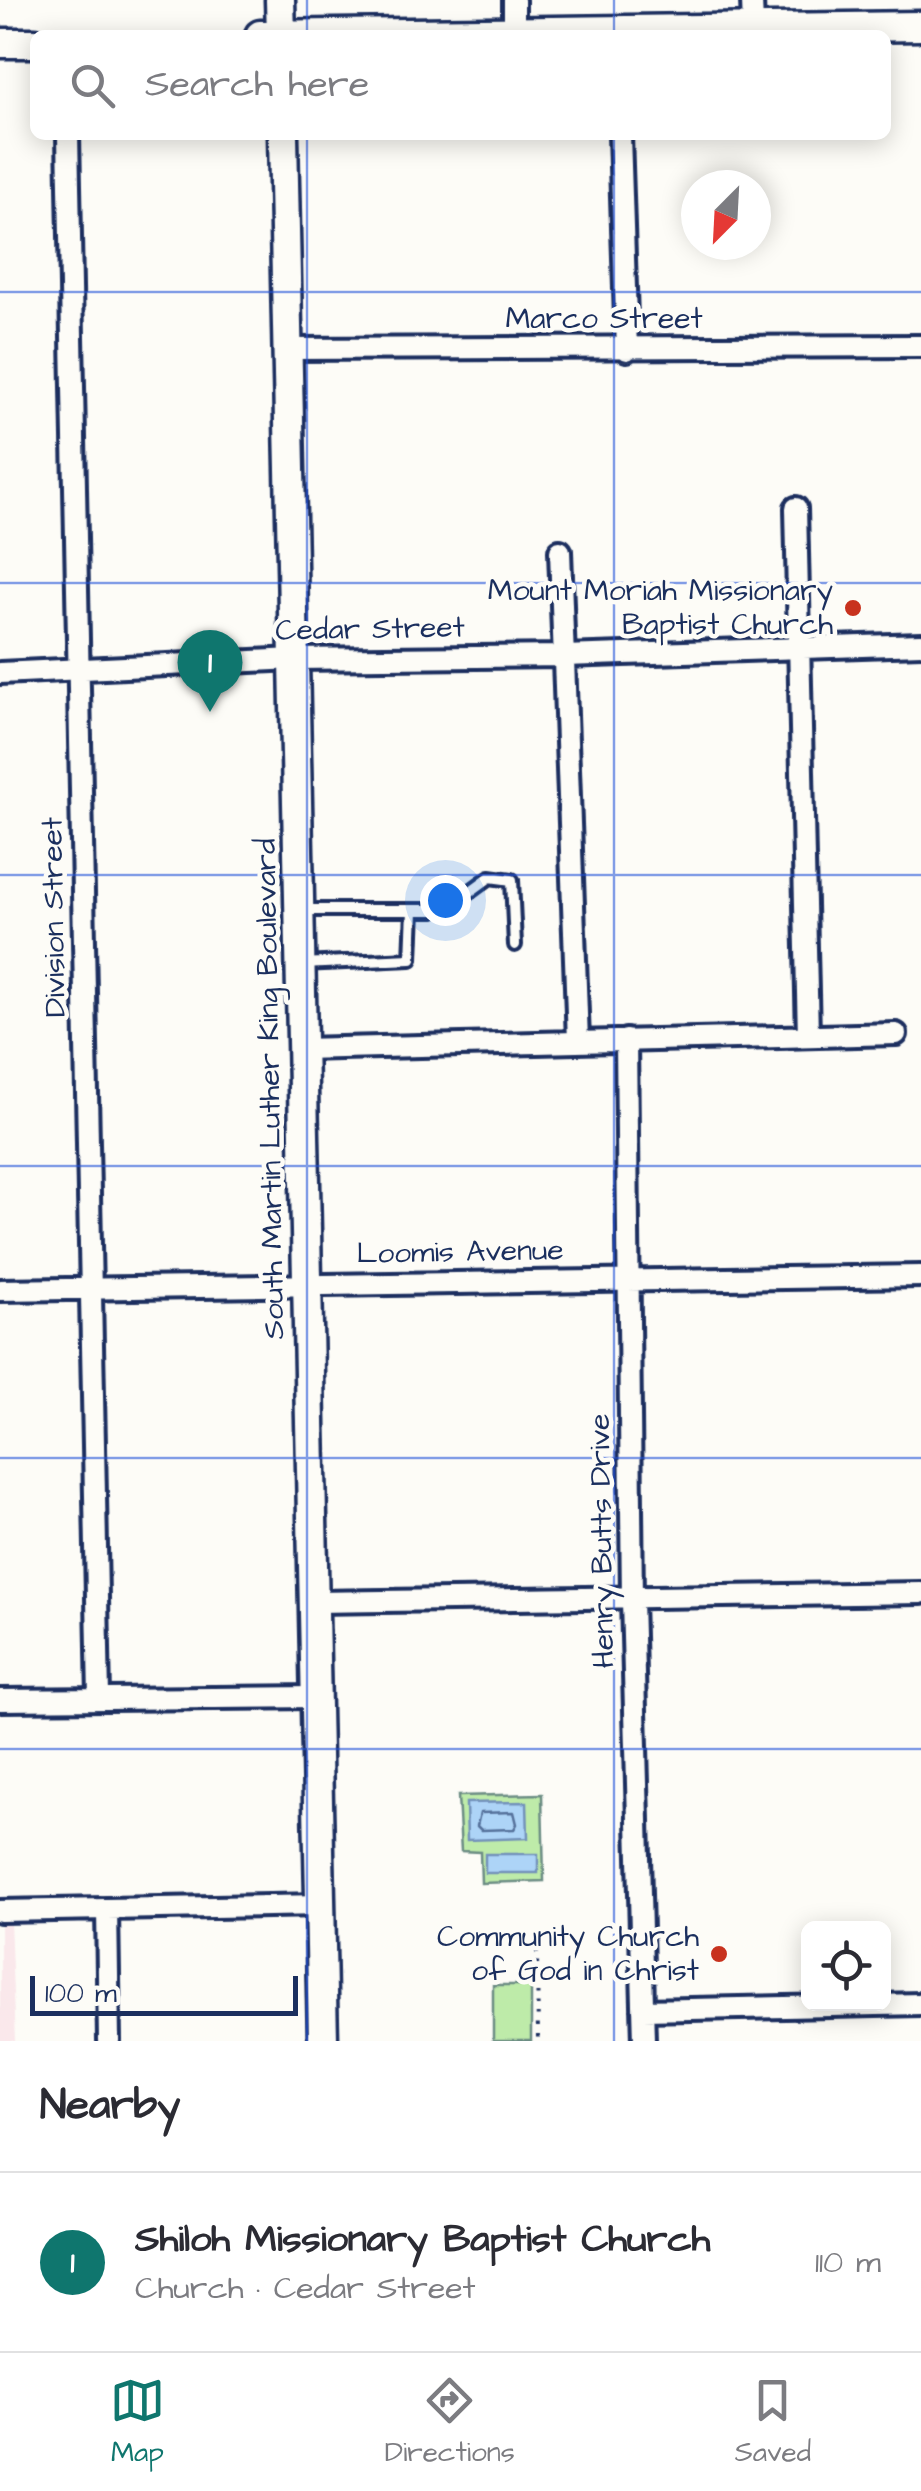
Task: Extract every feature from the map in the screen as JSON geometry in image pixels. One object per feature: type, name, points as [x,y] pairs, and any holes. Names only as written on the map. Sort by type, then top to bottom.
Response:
[{"type":"street","points":[[280,0],[281,30]]},
{"type":"street","points":[[514,0],[514,30]]},
{"type":"street","points":[[631,30],[752,14],[921,26]]},
{"type":"street","points":[[0,43],[30,43]]},
{"type":"street","name":"Division Street","points":[[68,140],[99,1698]]},
{"type":"street","name":"South Martin Luther King Boulevard","points":[[283,140],[323,2041]]},
{"type":"street","points":[[620,140],[627,350]]},
{"type":"street","name":"Marco Street","points":[[288,349],[921,346]]},
{"type":"street","points":[[796,508],[808,1036]]},
{"type":"street","points":[[560,551],[578,1042]]},
{"type":"street","name":"Cedar Street","points":[[0,673],[294,659],[564,656],[921,644]]},
{"type":"street","points":[[302,1049],[896,1034]]},
{"type":"street","name":"Henry Butts Drive","points":[[626,1040],[632,1600],[644,2041]]},
{"type":"street","name":"Loomis Avenue","points":[[0,1290],[921,1276]]},
{"type":"street","points":[[314,1602],[921,1593]]},
{"type":"street","points":[[0,1700],[316,1697]]},
{"type":"street","points":[[0,1911],[322,1905]]},
{"type":"street","points":[[107,1908],[109,2041]]},
{"type":"street","points":[[644,2010],[921,2004]]},
{"type":"lane","points":[[299,910],[434,910],[490,878],[512,880],[516,945]]},
{"type":"lane","points":[[300,964],[411,960],[413,910]]},
{"type":"path","points":[[537,1951],[538,2041]]},
{"type":"shaded area","points":[[0,1921],[10,1921],[15,2041],[0,2041]]},
{"type":"green space","points":[[542,1794],[544,1881],[481,1883],[480,1852],[461,1851],[458,1796]]},
{"type":"green space","points":[[493,1985],[531,1985],[531,2041],[493,2041]]},
{"type":"water","points":[[527,1802],[528,1838],[467,1840],[466,1803]]},
{"type":"water","points":[[485,1854],[538,1854],[538,1873],[485,1873]]},
{"type":"place","name":"Mount Moriah Missionary Baptist Church","points":[[853,608]]},
{"type":"place","name":"Shiloh Missionary Baptist Church","points":[[210,712]]},
{"type":"place","name":"Community Church of God in Christ","points":[[719,1954]]}]
